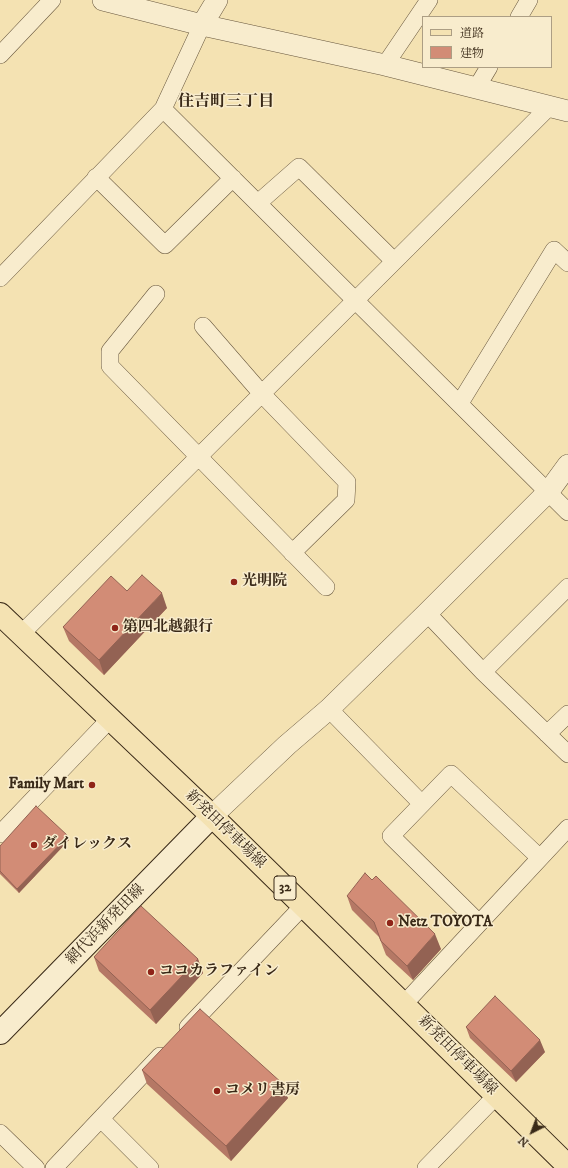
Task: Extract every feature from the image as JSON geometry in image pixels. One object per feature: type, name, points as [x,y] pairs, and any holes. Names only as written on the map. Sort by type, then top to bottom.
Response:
[{"type":"main road","name":"新発田停車場線","points":[[0,614],[212,816],[568,1166]]},
{"type":"main road","name":"網代浜新発田線","points":[[0,1033],[212,816]]},
{"type":"street","points":[[0,55],[52,0]]},
{"type":"street","points":[[103,0],[202,25],[385,65],[477,87],[559,109]]},
{"type":"street","points":[[0,278],[163,108],[202,25],[217,0]]},
{"type":"street","points":[[385,65],[429,0]]},
{"type":"street","points":[[520,16],[529,0]]},
{"type":"street","points":[[477,87],[489,68]]},
{"type":"street","points":[[163,108],[355,301],[460,402],[568,512]]},
{"type":"street","points":[[21,634],[394,262],[559,109]]},
{"type":"street","points":[[258,203],[299,167],[394,262]]},
{"type":"street","points":[[96,177],[165,245],[233,178]]},
{"type":"street","points":[[460,402],[554,250],[568,263]]},
{"type":"street","points":[[156,294],[110,351],[110,366],[198,458],[326,587]]},
{"type":"street","points":[[203,326],[262,394],[346,482],[346,500],[292,553]]},
{"type":"street","points":[[212,816],[287,745],[329,709],[427,613],[548,491],[568,465]]},
{"type":"street","points":[[483,672],[568,587]]},
{"type":"street","points":[[427,613],[483,672],[568,754]]},
{"type":"street","points":[[329,709],[422,804]]},
{"type":"street","points":[[547,734],[568,714]]},
{"type":"street","points":[[0,834],[110,719]]},
{"type":"street","points":[[479,924],[391,836],[451,774],[540,858]]},
{"type":"street","points":[[404,1004],[568,828]]},
{"type":"street","points":[[54,1168],[303,906]]},
{"type":"street","points":[[426,1168],[496,1096]]},
{"type":"street","points":[[101,1119],[150,1168]]},
{"type":"street","points":[[0,1133],[36,1168]]},
{"type":"building","points":[[142,575],[162,593],[99,660],[63,627],[111,576],[127,591]]},
{"type":"building","name":"ダイレックス","points":[[36,806],[68,836],[17,889],[0,871],[0,846]]},
{"type":"building","name":"Netz TOYOTA","points":[[365,873],[372,880],[376,876],[435,934],[407,966],[381,941],[374,922],[347,896]]},
{"type":"building","name":"ココカラファイン","points":[[141,906],[198,959],[150,1010],[94,957]]},
{"type":"building","points":[[495,996],[540,1040],[511,1071],[466,1027]]},
{"type":"building","name":"コメリ書房","points":[[200,1009],[283,1084],[226,1146],[142,1070]]},
{"type":"place","name":"光明院","points":[[234,582]]},
{"type":"place","name":"第四北越銀行","points":[[115,628]]},
{"type":"place","name":"Family Mart","points":[[92,785]]},
{"type":"place","name":"ダイレックス","points":[[34,845]]},
{"type":"place","name":"Netz TOYOTA","points":[[390,923]]},
{"type":"place","name":"ココカラファイン","points":[[151,972]]},
{"type":"place","name":"コメリ書房","points":[[217,1091]]},
{"type":"district","name":"住吉町三丁目","points":[[226,103]]}]
